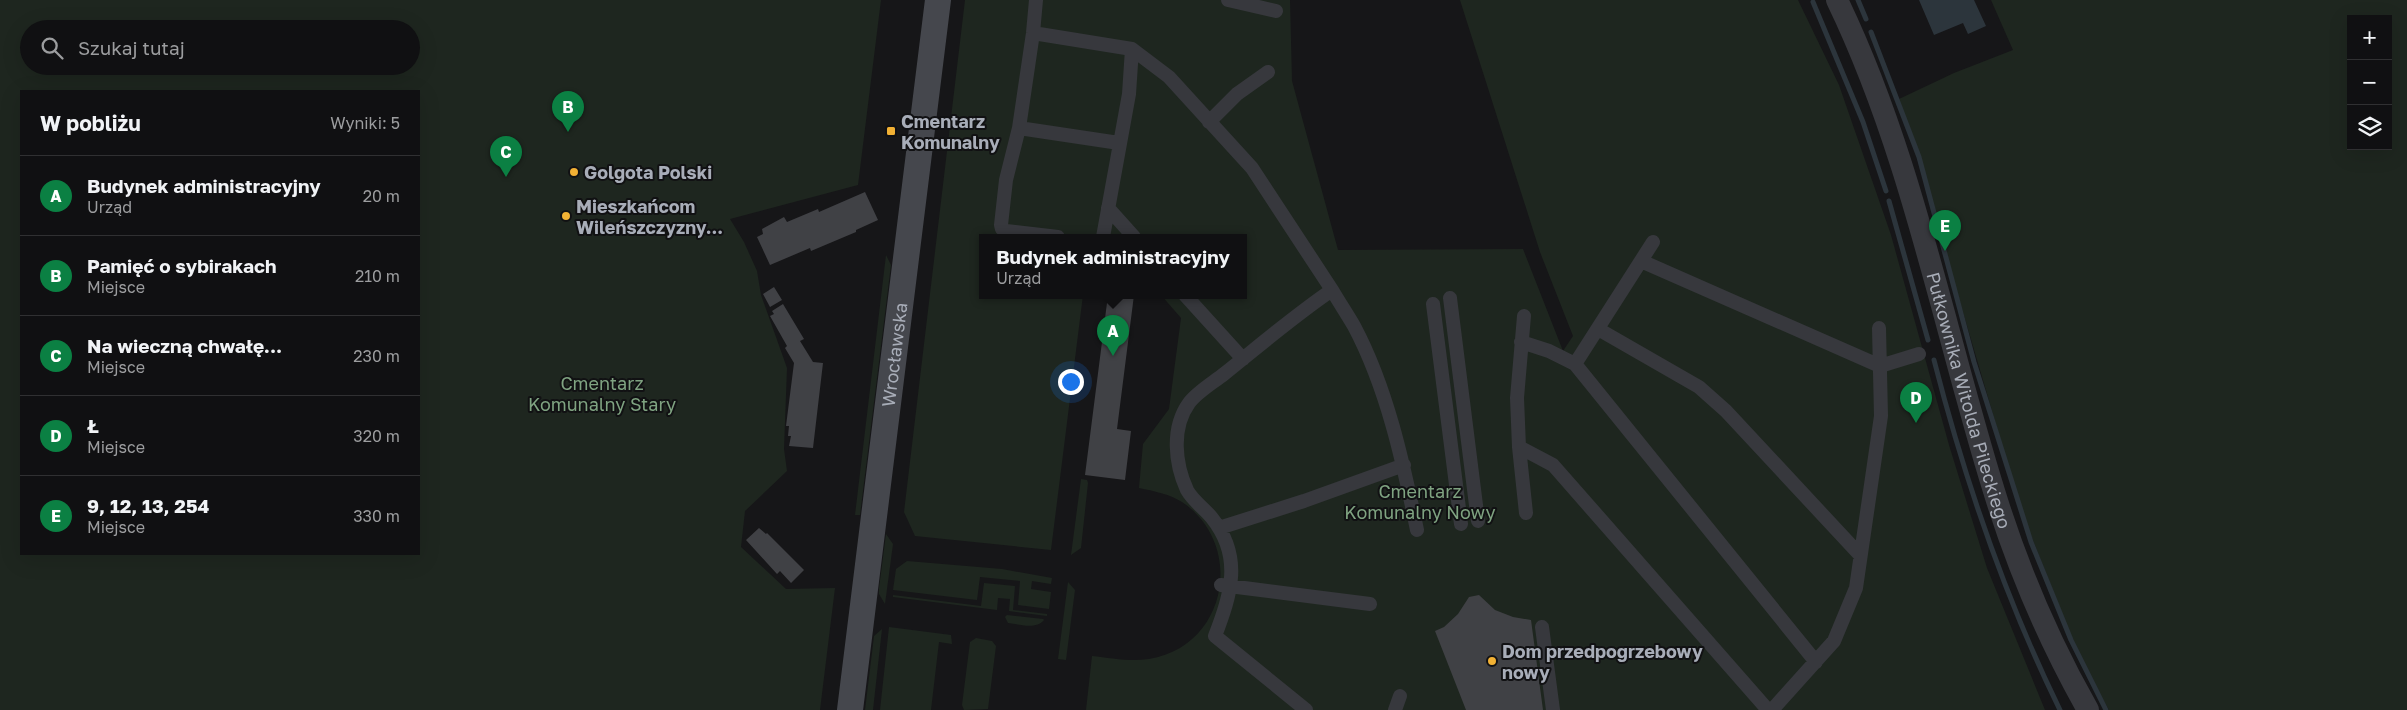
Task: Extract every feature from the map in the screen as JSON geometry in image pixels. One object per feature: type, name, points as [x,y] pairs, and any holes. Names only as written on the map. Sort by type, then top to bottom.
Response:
[{"type":"main road","name":"Wrocławska","points":[[850,710],[938,0]]},
{"type":"street","points":[[1036,0],[1019,128],[1006,180],[1002,229],[1037,234]]},
{"type":"street","points":[[1228,0],[1276,11]]},
{"type":"street","name":"Pułkownika Witolda Pileckiego","points":[[1837,0],[1853,33],[1888,124],[1924,240],[1994,492],[2032,594],[2068,675],[2088,710]]},
{"type":"street","points":[[1033,33],[1132,49],[1169,77],[1252,168],[1354,326],[1390,416],[1404,465],[1417,530]]},
{"type":"street","points":[[1104,234],[1129,94],[1132,49]]},
{"type":"street","points":[[1209,122],[1237,94],[1268,72]]},
{"type":"street","points":[[1019,128],[1119,143]]},
{"type":"street","points":[[1108,208],[1131,234]]},
{"type":"street","points":[[1575,364],[1653,242]]},
{"type":"street","points":[[1641,261],[1880,366],[1919,354]]},
{"type":"street","points":[[1306,710],[1214,636],[1225,611],[1226,539],[1188,492],[1177,462],[1178,428],[1189,402],[1307,307],[1332,290]]},
{"type":"street","points":[[1450,298],[1478,521]]},
{"type":"street","points":[[1189,299],[1243,359]]},
{"type":"street","points":[[1433,304],[1461,524]]},
{"type":"street","points":[[1524,316],[1518,398],[1519,447],[1526,513]]},
{"type":"street","points":[[1519,447],[1553,465],[1770,710],[1834,641],[1846,617],[1856,588],[1881,416],[1879,328]]},
{"type":"street","points":[[1598,329],[1699,387],[1726,411],[1860,555]]},
{"type":"street","points":[[1521,342],[1549,351],[1575,364],[1816,662]]},
{"type":"street","points":[[1219,528],[1304,501],[1404,465]]},
{"type":"street","points":[[1226,579],[1370,604]]},
{"type":"street","points":[[1542,627],[1553,710]]},
{"type":"street","points":[[1395,710],[1400,696]]},
{"type":"green space","name":"Cmentarz Komunalny Stary","points":[[0,0],[881,0],[858,185],[730,219],[744,242],[757,271],[761,295],[787,368],[784,449],[787,471],[745,511],[741,547],[786,589],[835,588],[820,710],[0,710]]},
{"type":"green space","name":"Cmentarz Komunalny Nowy","points":[[965,0],[1290,0],[1292,81],[1338,250],[1523,249],[1563,351],[1573,336],[1540,252],[1460,0],[1798,0],[1839,85],[1891,235],[1949,445],[1987,568],[2045,710],[1086,710],[1092,656],[1142,660],[1175,651],[1196,635],[1211,615],[1219,592],[1220,567],[1215,543],[1202,521],[1177,499],[1139,488],[1143,444],[1169,409],[1181,318],[1164,299],[1247,299],[1247,234],[979,234],[979,299],[1082,299],[1051,550],[915,536],[904,512]]},
{"type":"green space","points":[[1991,0],[2407,0],[2407,710],[2109,710],[2082,663],[2022,513],[1953,278],[1939,222],[1899,99],[1954,73],[2013,50]]},
{"type":"green space","points":[[886,255],[891,265],[860,515],[855,515]]},
{"type":"green space","points":[[1081,479],[1087,480],[1088,483],[1081,548],[1071,555]]},
{"type":"green space","points":[[886,534],[893,544],[885,604],[879,594],[879,588]]},
{"type":"green space","points":[[907,561],[1002,569],[1052,578],[1051,584],[1032,581],[1031,589],[1051,592],[1049,609],[1018,605],[1020,581],[980,577],[977,600],[893,590],[896,569]]},
{"type":"green space","points":[[1068,582],[1075,590],[1066,660],[1058,659]]},
{"type":"green space","points":[[984,583],[1015,586],[1013,610],[1047,614],[1047,616],[1009,611],[1010,599],[998,598],[997,610],[893,597],[893,595],[981,606]]},
{"type":"green space","points":[[1007,615],[1044,620],[1037,625],[1022,625],[1008,623],[1005,617]]},
{"type":"green space","points":[[889,627],[951,635],[952,644],[939,642],[931,710],[880,710]]},
{"type":"green space","points":[[882,629],[873,710],[865,710],[874,636]]},
{"type":"green space","points":[[976,638],[992,641],[996,646],[988,709],[964,710],[962,705],[970,642]]},
{"type":"shaded area","points":[[1919,0],[1974,0],[1986,26],[1968,34],[1963,23],[1934,35]]},
{"type":"building","points":[[865,192],[878,220],[856,230],[856,232],[811,251],[810,248],[770,265],[757,237],[763,234],[762,229],[784,217],[787,222],[818,209],[819,212]]},
{"type":"building","points":[[774,287],[782,300],[770,307],[763,294]]},
{"type":"building","points":[[1107,299],[1133,299],[1117,429],[1131,431],[1125,480],[1085,475]]},
{"type":"building","points":[[783,304],[804,339],[800,341],[813,362],[823,363],[813,448],[789,446],[791,436],[788,436],[789,426],[786,426],[794,363],[770,316],[774,314],[772,311]]},
{"type":"building","points":[[759,528],[767,533],[804,570],[791,583],[780,571],[777,574],[746,540]]},
{"type":"building","name":"Dom przedpogrzebowy nowy","points":[[1479,595],[1495,610],[1513,617],[1531,620],[1543,710],[1466,710],[1435,631],[1444,627],[1458,614],[1469,597]]},
{"type":"waterway","points":[[1858,0],[1866,19]]},
{"type":"waterway","points":[[1813,2],[1863,122],[1886,191]]},
{"type":"waterway","points":[[1871,32],[1919,157],[1974,362],[2031,542],[2071,640],[2106,710]]},
{"type":"waterway","points":[[1889,201],[1928,340]]},
{"type":"waterway","points":[[1934,360],[1959,450],[1988,538],[2021,625],[2060,710]]},
{"type":"place","name":"Cmentarz Komunalny","points":[[891,131]]},
{"type":"place","name":"Pamięć o sybirakach","points":[[568,132]]},
{"type":"place","name":"Golgota Polski","points":[[574,172]]},
{"type":"place","name":"Na wieczną chwałę...","points":[[506,177]]},
{"type":"place","name":"Mieszkańcom Wileńszczyzny...","points":[[566,216]]},
{"type":"place","name":"9, 12, 13, 254","points":[[1945,251]]},
{"type":"place","name":"Budynek administracyjny","points":[[1113,356]]},
{"type":"place","name":"Ł","points":[[1916,423]]},
{"type":"place","name":"Dom przedpogrzebowy nowy","points":[[1492,661]]}]
